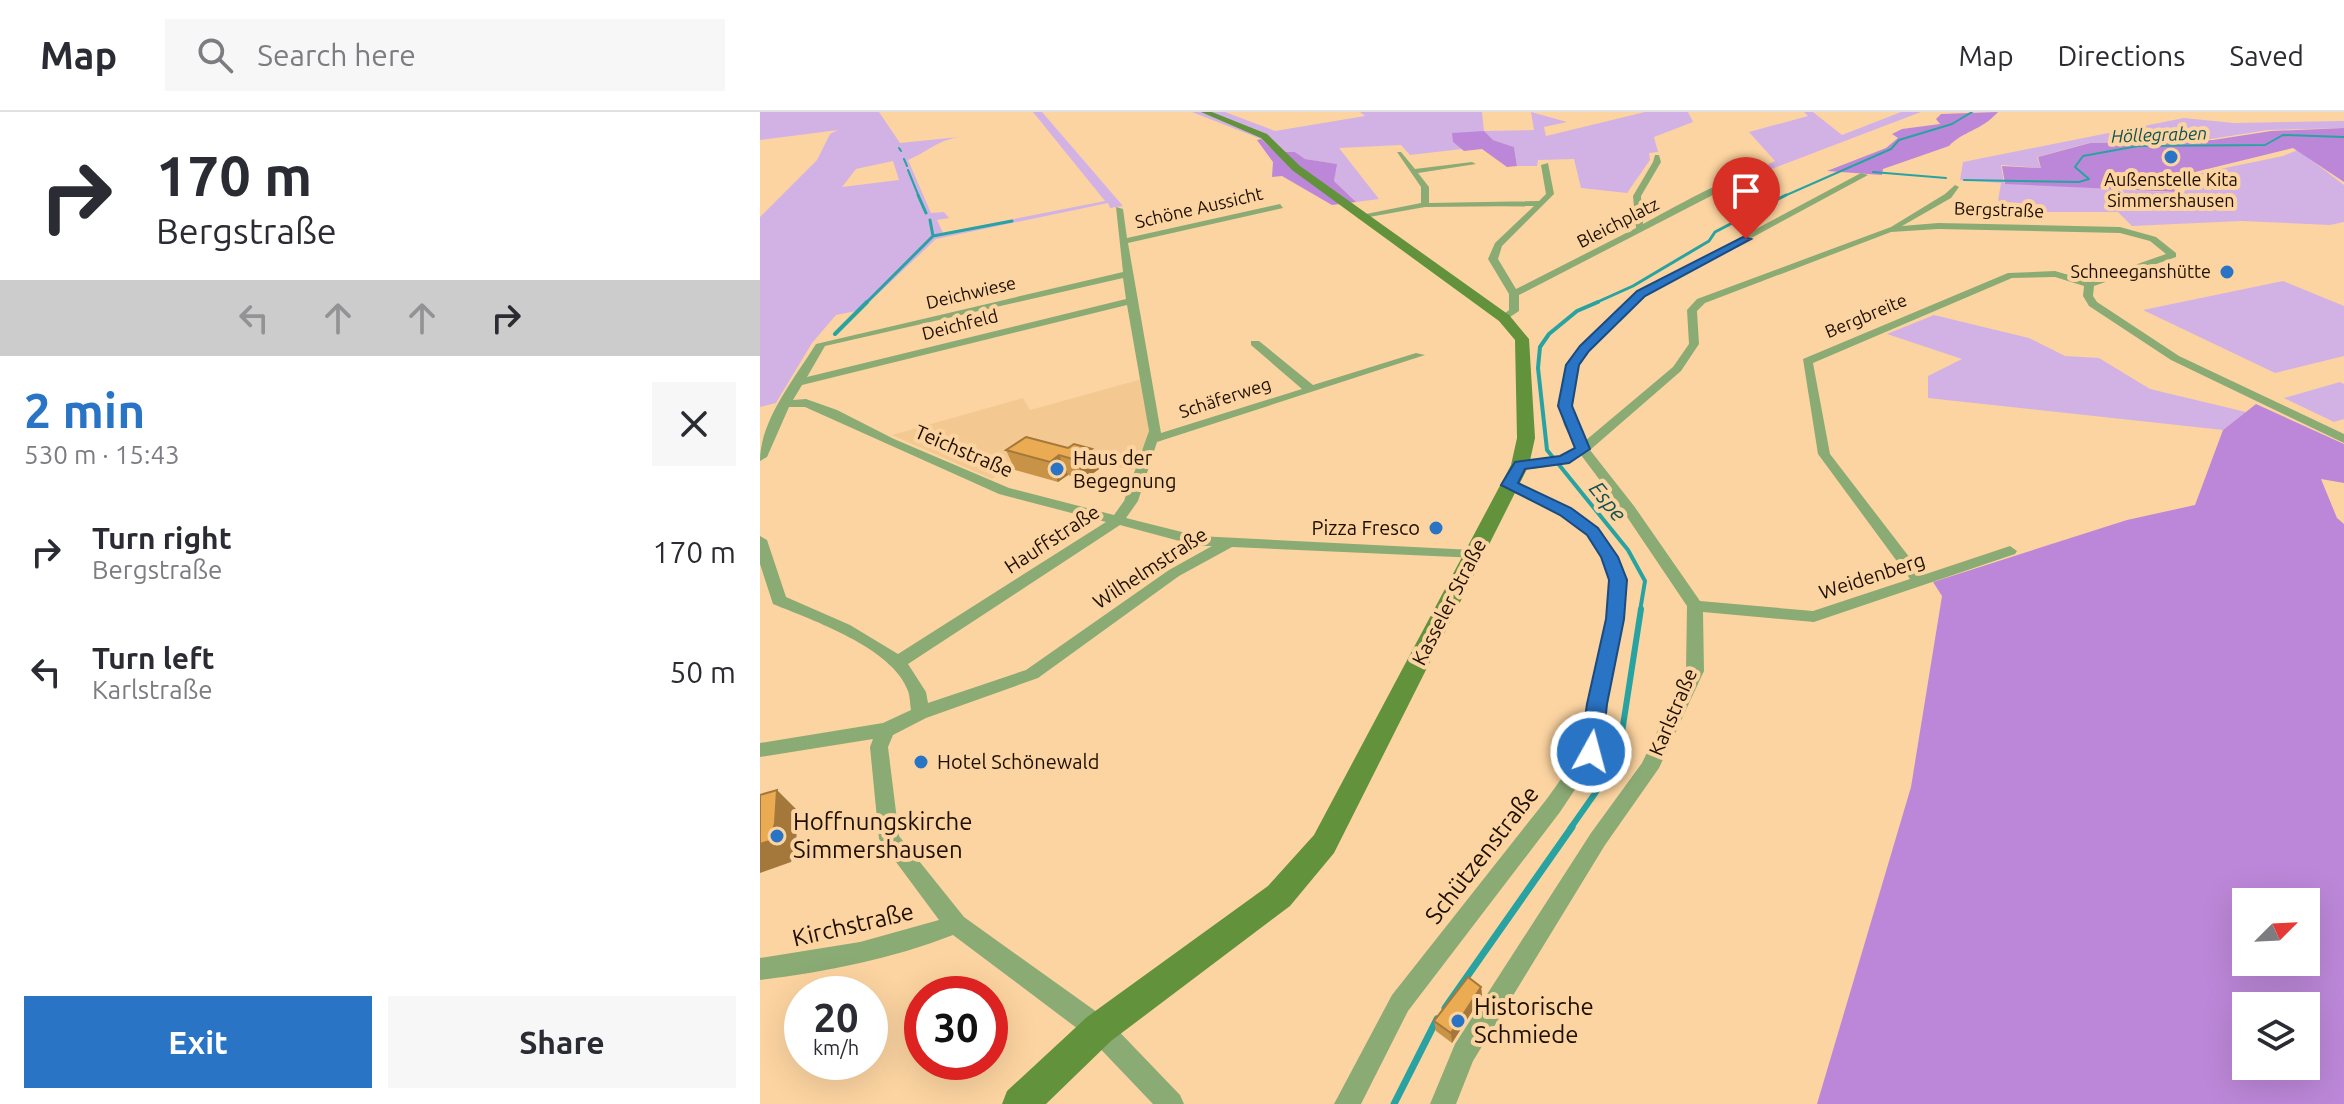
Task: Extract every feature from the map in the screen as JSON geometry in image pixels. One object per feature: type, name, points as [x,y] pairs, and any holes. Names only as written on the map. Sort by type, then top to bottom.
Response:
[{"type":"street","name":"Kasseler Straße","points":[[1020,1104],[1099,1029],[1279,896],[1324,844],[1473,555],[1525,470],[1522,339],[1504,318],[1296,168],[1264,136],[1205,112]]},
{"type":"street","points":[[1399,153],[1425,187],[1425,205]]},
{"type":"street","points":[[1642,229],[1639,226],[1637,196],[1657,162],[1657,156]]},
{"type":"street","points":[[1413,171],[1472,164]]},
{"type":"street","points":[[1504,318],[1514,311],[1514,294],[1493,259],[1498,245],[1550,194],[1545,165]]},
{"type":"street","name":"Bleichplatz","points":[[1514,294],[1735,180],[1764,169]]},
{"type":"street","points":[[1695,606],[1629,509],[1583,449],[1565,406],[1573,365],[1584,348],[1641,294],[1864,175]]},
{"type":"street","points":[[1890,230],[1948,196],[1955,187]]},
{"type":"street","points":[[1361,217],[1425,205],[1540,203]]},
{"type":"street","name":"Schöne Aussicht","points":[[1124,241],[1280,206]]},
{"type":"street","name":"Hauffstraße","points":[[899,662],[1118,520],[1131,501],[1155,431],[1131,301],[1119,209]]},
{"type":"street","name":"Bergstraße","points":[[1525,470],[1564,460],[1583,449],[1677,369],[1694,344],[1692,310],[1701,301],[1890,230],[1938,226],[2120,230],[2153,239],[2173,255],[2089,284]]},
{"type":"street","name":"Deichwiese","points":[[798,383],[821,344],[1127,274]]},
{"type":"street","name":"Bergbreite","points":[[1920,581],[1824,454],[1807,361],[2011,275],[2055,274],[2089,284]]},
{"type":"street","points":[[2089,284],[2088,296],[2093,304],[2175,358],[2344,439]]},
{"type":"street","name":"Deichfeld","points":[[798,383],[1131,301]]},
{"type":"street","name":"Schäferweg","points":[[1255,343],[1310,389]]},
{"type":"street","name":"Schäferweg","points":[[1152,440],[1420,355]]},
{"type":"street","points":[[760,457],[798,383]]},
{"type":"street","name":"Teichstraße","points":[[785,404],[806,403],[833,413],[890,442],[1004,491],[1198,541],[1227,544]]},
{"type":"street","name":"Schützenstraße","points":[[1347,1104],[1400,1003],[1553,806],[1591,752],[1597,704],[1615,619],[1618,580],[1610,557],[1593,531],[1565,512],[1525,470]]},
{"type":"street","points":[[760,540],[779,600],[865,639],[899,662],[921,701],[920,713]]},
{"type":"street","name":"Wilhelmstraße","points":[[886,730],[920,713],[1032,674],[1174,573],[1227,544],[1473,555]]},
{"type":"street","name":"Weidenberg","points":[[1695,606],[1814,617],[2010,551]]},
{"type":"street","name":"Karlstraße","points":[[1443,1104],[1464,1053],[1598,839],[1649,768],[1666,736],[1695,671],[1695,606]]},
{"type":"street","points":[[886,730],[879,747],[889,839],[956,924],[1099,1029],[1171,1104]]},
{"type":"street","points":[[760,750],[886,730]]},
{"type":"street","name":"Kirchstraße","points":[[760,969],[811,963],[911,942],[956,924]]},
{"type":"shaded area","points":[[760,112],[879,112],[900,143],[959,137],[908,160],[931,213],[944,212],[949,218],[937,220],[943,233],[1105,201],[1033,112],[1042,112],[1123,206],[1110,208],[1108,203],[936,239],[861,310],[836,315],[812,343],[776,403],[760,407],[760,217],[817,160],[830,134],[838,130],[760,140]],"holes":[[[893,161],[899,180],[842,187],[856,169]]]},
{"type":"shaded area","points":[[1192,112],[1225,112],[1275,131],[1365,116],[1360,112],[1482,112],[1484,131],[1534,130],[1531,112],[1567,122],[1544,127],[1546,136],[1645,112],[1688,112],[1693,122],[1654,137],[1658,152],[1649,153],[1650,160],[1627,193],[1581,188],[1574,159],[1538,160],[1537,166],[1517,166],[1514,147],[1493,140],[1453,142],[1462,149],[1410,155],[1401,145],[1339,148],[1379,199],[1356,202],[1334,181],[1336,164],[1305,159],[1295,152],[1275,152],[1261,139]]},
{"type":"shaded area","points":[[1804,112],[1813,112],[1842,135],[1901,112],[1921,112],[1766,171],[1759,169],[1775,161],[1749,132],[1808,116]]},
{"type":"shaded area","points":[[1998,112],[1949,146],[1883,169],[1882,175],[1827,171],[1886,148],[1898,138],[1892,134],[1902,129],[1940,124],[1936,119],[1941,114]]},
{"type":"shaded area","points":[[2184,118],[2234,123],[2344,121],[2344,128],[2268,130],[2211,139],[2089,143],[2037,157],[2041,168],[2001,165],[2004,183],[2184,193],[2189,179],[2196,174],[2283,156],[2298,150],[2344,185],[2344,222],[2330,225],[2241,221],[2132,226],[2118,212],[2044,212],[2040,205],[1998,201],[2001,183],[1960,180],[1963,162]]},
{"type":"shaded area","points":[[2344,128],[2344,182],[2293,148],[2187,174],[2179,179],[2177,192],[2005,184],[2002,166],[2041,168],[2038,157],[2090,143],[2213,140],[2271,131]]},
{"type":"shaded area","points":[[1484,131],[1493,140],[1514,147],[1517,166],[1507,167],[1482,149],[1464,151],[1453,142],[1452,133]]},
{"type":"shaded area","points":[[1261,139],[1275,152],[1295,152],[1305,159],[1337,164],[1334,181],[1356,202],[1332,205],[1282,176],[1272,177],[1273,162],[1257,140]]},
{"type":"shaded area","points":[[2283,281],[2344,306],[2344,356],[2275,373],[2143,310]]},
{"type":"shaded area","points":[[1934,315],[2029,338],[2065,356],[2099,358],[2150,389],[2246,412],[2223,430],[1928,398],[1928,376],[1962,359],[1887,334]]},
{"type":"shaded area","points":[[1142,379],[1149,434],[1133,470],[1035,450],[992,479],[892,435],[1023,398],[1030,410]]},
{"type":"shaded area","points":[[2340,382],[2344,384],[2344,419],[2334,422],[2284,398]]},
{"type":"shaded area","points":[[2256,404],[2344,444],[2344,483],[2321,479],[2337,518],[2344,524],[2344,1104],[1817,1104],[1911,787],[1942,596],[1933,582],[2127,520],[2195,505],[2223,430]]},
{"type":"building","points":[[1026,437],[1068,448],[1074,444],[1092,449],[1076,460],[1059,455],[1050,462],[1006,450]]},
{"type":"building","points":[[777,790],[775,823],[770,841],[760,844],[760,795]]},
{"type":"building","points":[[1468,977],[1481,987],[1451,1033],[1434,1021]]},
{"type":"waterway","name":"Espe","points":[[1783,197],[1891,149],[1899,140],[1952,124],[1972,112]]},
{"type":"waterway","name":"Höllegraben","points":[[1964,180],[2079,182],[2089,179],[2075,167],[2083,156],[2138,146],[2265,145],[2283,135],[2344,137]]},
{"type":"waterway","points":[[904,159],[907,166]]},
{"type":"waterway","points":[[908,170],[919,197]]},
{"type":"waterway","name":"Höllegraben","points":[[1873,172],[1946,178]]},
{"type":"waterway","points":[[918,195],[926,213]]},
{"type":"waterway","name":"Espe","points":[[1593,304],[1633,286],[1709,241],[1715,232],[1783,197]]},
{"type":"waterway","points":[[930,220],[933,236]]},
{"type":"waterway","points":[[933,236],[1012,221]]},
{"type":"waterway","points":[[835,334],[933,236]]},
{"type":"waterway","name":"Espe","points":[[1598,302],[1577,311],[1549,334],[1540,347],[1538,368],[1547,450],[1628,550],[1645,581],[1640,611]]},
{"type":"waterway","name":"Espe","points":[[1570,829],[1610,772],[1620,745],[1641,609]]},
{"type":"waterway","name":"Espe","points":[[1445,1008],[1572,827]]},
{"type":"waterway","name":"Espe","points":[[1394,1104],[1437,1019]]},
{"type":"place","name":"Außenstelle Kita Simmershausen","points":[[2171,157]]},
{"type":"place","name":"Schneeganshütte","points":[[2227,272]]},
{"type":"place","name":"Haus der Begegnung","points":[[1057,469]]},
{"type":"place","name":"Pizza Fresco","points":[[1436,528]]},
{"type":"place","name":"Hotel Schönewald","points":[[921,762]]},
{"type":"place","name":"Hoffnungskirche Simmershausen","points":[[777,836]]},
{"type":"place","name":"Historische Schmiede","points":[[1458,1021]]},
{"type":"route","points":[[1591,752],[1597,704],[1615,619],[1618,580],[1610,557],[1593,531],[1565,512],[1509,485],[1520,465],[1564,460],[1583,449],[1570,425],[1565,406],[1573,365],[1584,348],[1641,294],[1746,239]]}]
